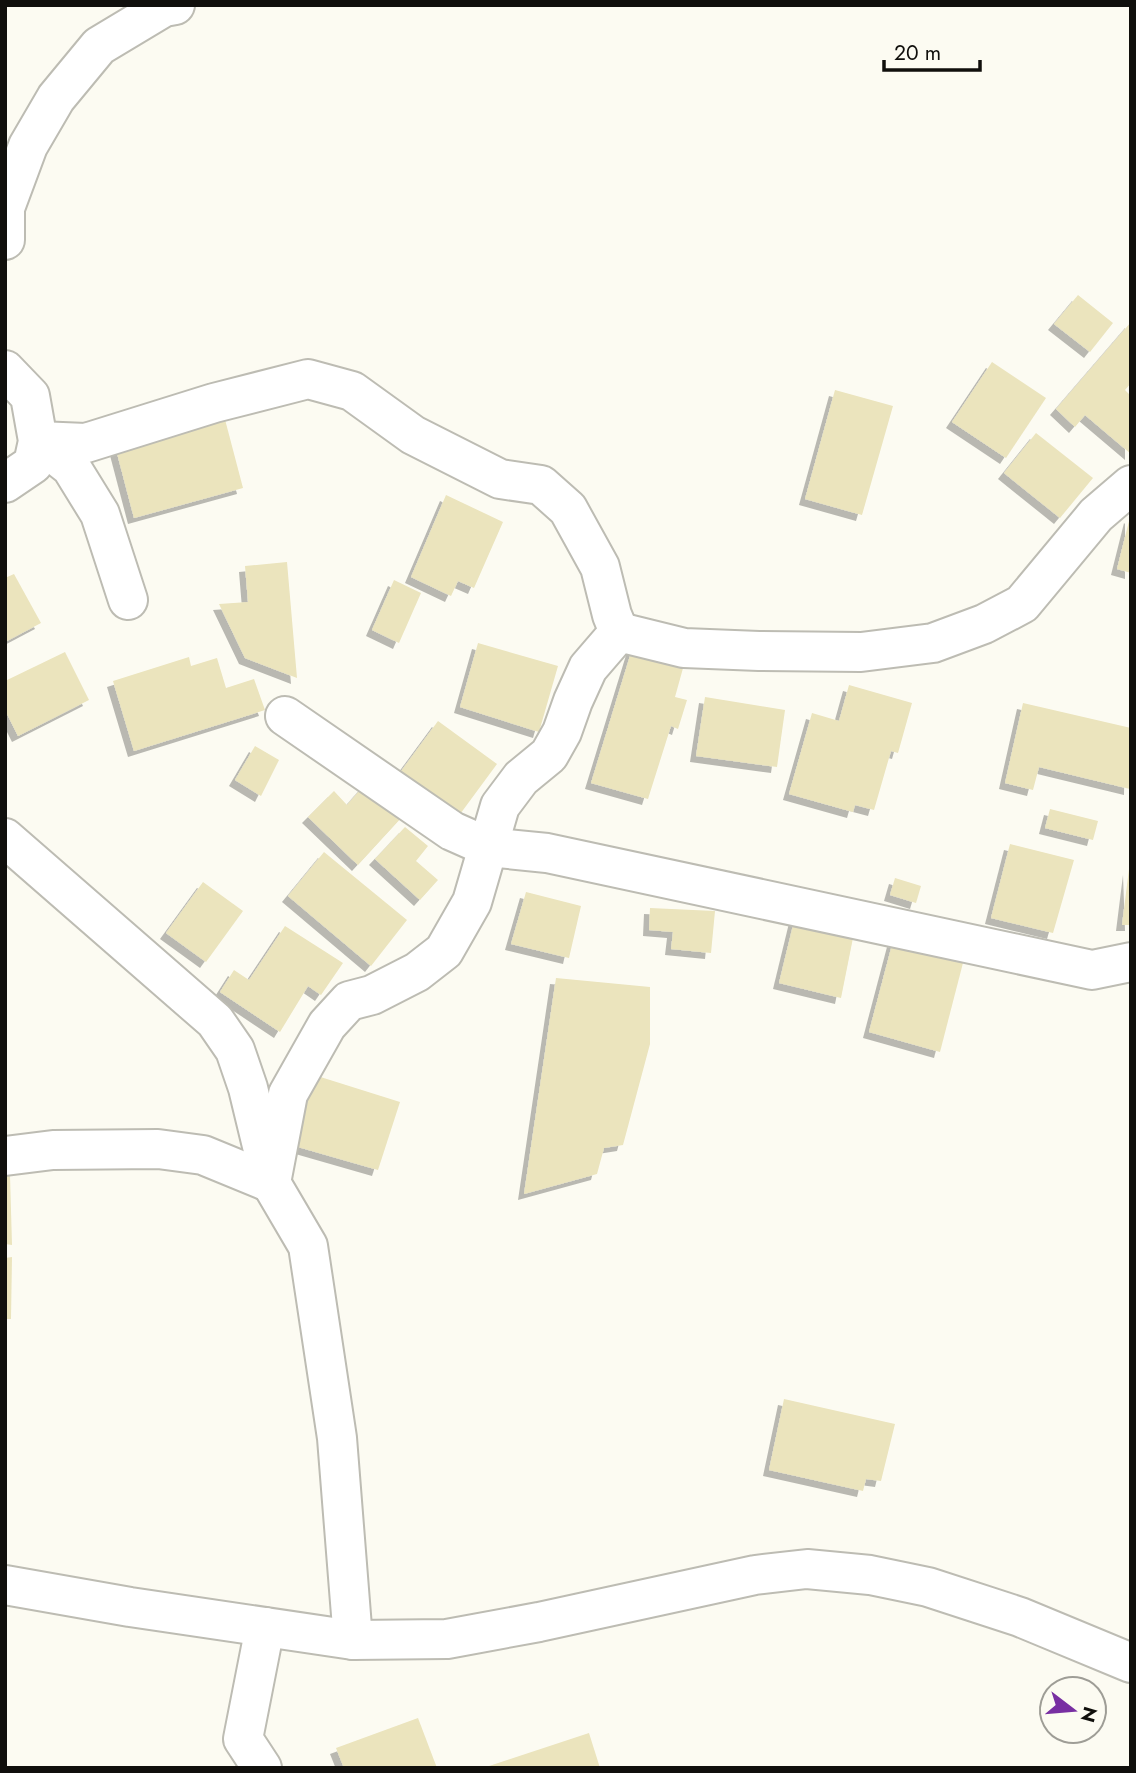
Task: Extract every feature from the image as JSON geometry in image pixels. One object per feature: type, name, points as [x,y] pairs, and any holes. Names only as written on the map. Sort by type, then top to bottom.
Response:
[{"type":"street","points":[[5,240],[5,208],[28,146],[56,98],[99,46],[164,7],[175,5]]},
{"type":"street","points":[[5,370],[30,396],[38,441],[33,464],[5,483]]},
{"type":"street","points":[[38,441],[86,443],[214,403],[308,379],[352,391],[413,435],[500,479],[541,485],[568,509],[600,567],[619,632]]},
{"type":"street","points":[[38,441],[71,467],[100,514],[128,600]]},
{"type":"street","points":[[619,632],[684,648],[759,651],[861,652],[933,643],[984,624],[1022,604],[1096,515],[1131,485]]},
{"type":"street","points":[[271,1183],[288,1094],[327,1025],[349,1001],[372,995],[417,972],[444,951],[472,902],[500,806],[520,778],[549,754],[562,732],[588,668],[619,632]]},
{"type":"street","points":[[285,716],[452,831],[488,848],[547,853],[1093,970],[1131,962]]},
{"type":"street","points":[[5,838],[215,1021],[235,1050],[248,1088],[271,1183],[308,1246],[338,1438],[353,1640]]},
{"type":"street","points":[[5,1156],[53,1150],[158,1149],[203,1155],[271,1183]]},
{"type":"street","points":[[5,1585],[353,1640],[447,1639],[755,1575],[807,1569],[870,1575],[928,1587],[1020,1617],[1131,1663]]},
{"type":"street","points":[[262,1768],[243,1739],[265,1627]]},
{"type":"building","points":[[1078,295],[1113,323],[1090,352],[1054,324]]},
{"type":"building","points":[[1131,322],[1131,383],[1125,390],[1131,396],[1131,454],[1085,415],[1075,427],[1056,409]]},
{"type":"building","points":[[992,362],[1046,398],[1006,458],[952,422]]},
{"type":"building","points":[[835,390],[893,406],[862,515],[805,499]]},
{"type":"building","points":[[222,408],[243,488],[134,518],[113,438]]},
{"type":"building","points":[[1036,433],[1093,478],[1060,518],[1004,473]]},
{"type":"building","points":[[446,495],[503,522],[474,588],[458,581],[451,596],[411,577]]},
{"type":"building","points":[[1131,518],[1131,573],[1117,569]]},
{"type":"building","points":[[287,562],[297,678],[245,658],[219,604],[248,602],[245,566]]},
{"type":"building","points":[[14,574],[41,623],[5,642],[5,578]]},
{"type":"building","points":[[394,580],[421,593],[399,643],[372,630]]},
{"type":"building","points":[[478,643],[558,666],[539,732],[460,707]]},
{"type":"building","points":[[633,646],[685,661],[675,697],[687,700],[678,729],[671,726],[648,799],[591,783]]},
{"type":"building","points":[[65,652],[89,700],[18,736],[5,710],[5,681]]},
{"type":"building","points":[[189,657],[191,666],[217,658],[226,688],[254,679],[265,710],[134,751],[113,681]]},
{"type":"building","points":[[849,685],[912,703],[898,753],[891,751],[874,810],[855,805],[853,812],[789,794],[812,713],[839,721]]},
{"type":"building","points":[[705,697],[785,710],[777,767],[696,756]]},
{"type":"building","points":[[1023,703],[1131,728],[1130,789],[1039,767],[1033,790],[1005,783]]},
{"type":"building","points":[[438,721],[497,764],[455,821],[396,778]]},
{"type":"building","points":[[255,746],[279,760],[261,796],[235,780]]},
{"type":"building","points":[[367,782],[403,816],[358,865],[308,817],[334,791],[347,805]]},
{"type":"building","points":[[1050,809],[1098,821],[1093,840],[1045,828]]},
{"type":"building","points":[[405,827],[428,846],[416,861],[438,880],[420,900],[375,859]]},
{"type":"building","points":[[1010,844],[1074,860],[1053,933],[991,918]]},
{"type":"building","points":[[324,852],[407,920],[371,966],[288,896]]},
{"type":"building","points":[[1129,869],[1131,925],[1122,925]]},
{"type":"building","points":[[895,878],[921,886],[916,903],[890,895]]},
{"type":"building","points":[[203,882],[243,911],[206,962],[166,933]]},
{"type":"building","points":[[526,892],[581,906],[569,958],[511,944]]},
{"type":"building","points":[[650,908],[715,911],[711,953],[671,949],[673,932],[649,930]]},
{"type":"building","points":[[796,913],[855,928],[841,998],[779,983]]},
{"type":"building","points":[[285,926],[343,963],[321,995],[308,986],[280,1032],[220,992],[234,970],[249,980]]},
{"type":"building","points":[[893,941],[964,959],[940,1052],[869,1032]]},
{"type":"building","points":[[556,978],[650,987],[650,1044],[623,1145],[604,1148],[597,1174],[524,1194]]},
{"type":"building","points":[[311,1074],[400,1102],[378,1170],[291,1145]]},
{"type":"building","points":[[5,1175],[10,1175],[12,1245],[5,1244]]},
{"type":"building","points":[[12,1257],[11,1319],[5,1319],[5,1258]]},
{"type":"building","points":[[784,1399],[895,1424],[881,1481],[866,1479],[863,1491],[769,1470]]},
{"type":"building","points":[[418,1718],[437,1768],[344,1768],[336,1748]]},
{"type":"building","points":[[589,1733],[600,1768],[486,1768],[486,1767]]}]
